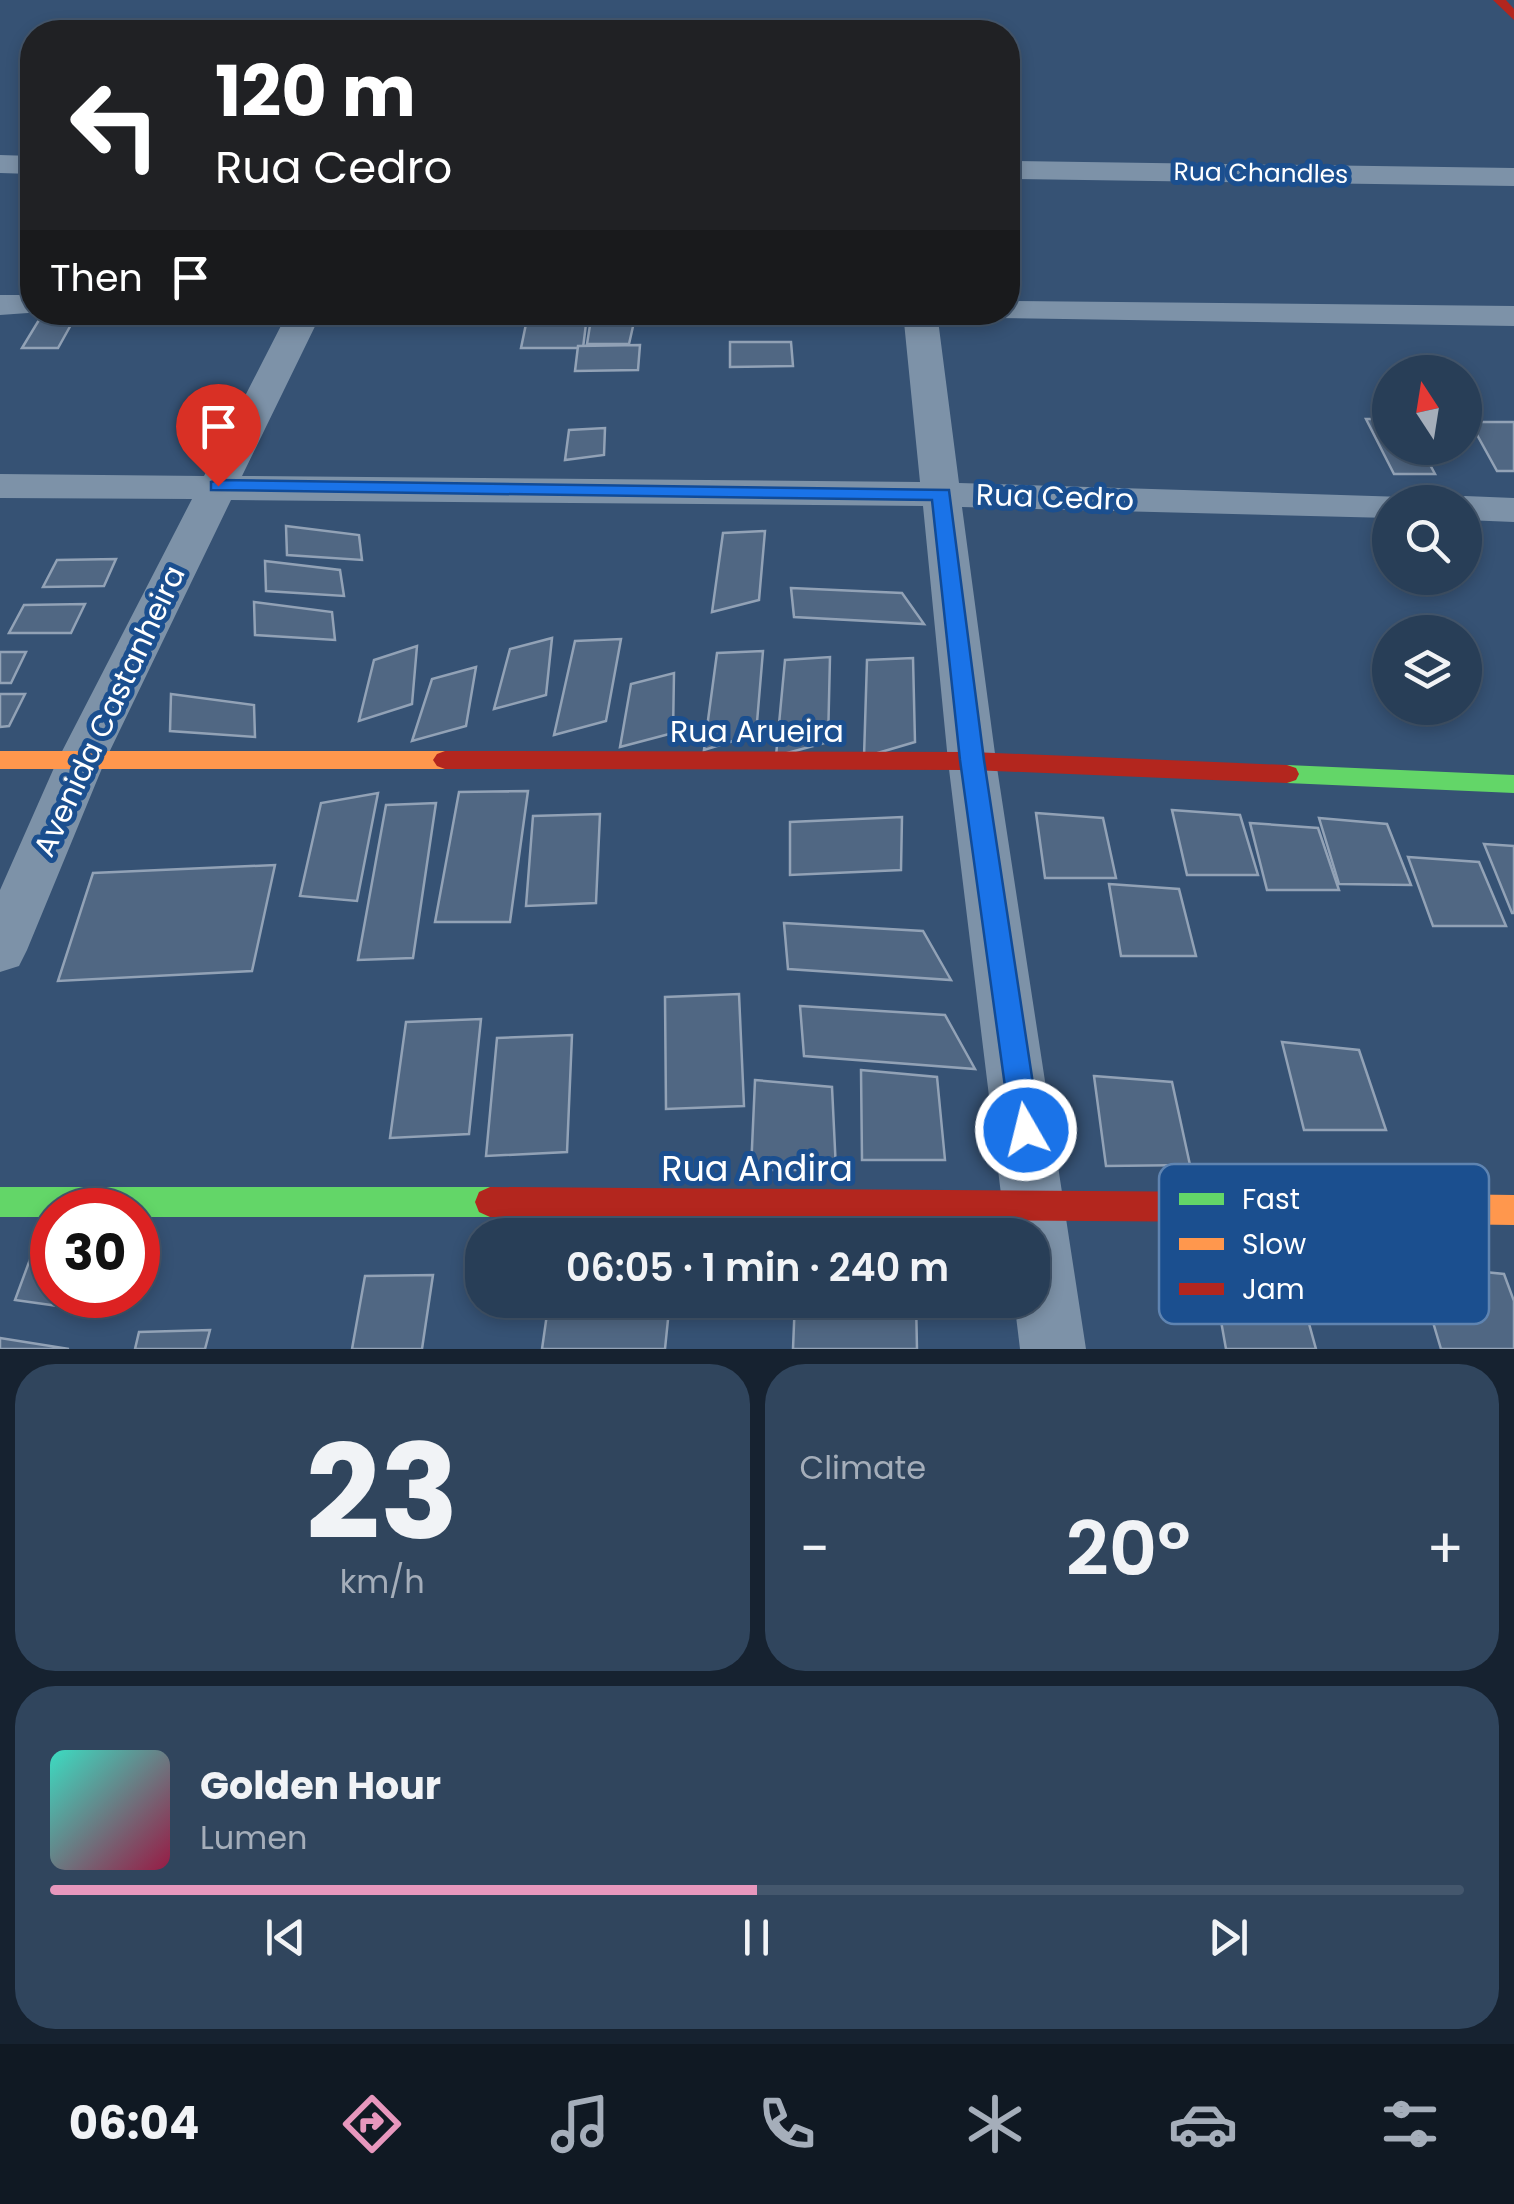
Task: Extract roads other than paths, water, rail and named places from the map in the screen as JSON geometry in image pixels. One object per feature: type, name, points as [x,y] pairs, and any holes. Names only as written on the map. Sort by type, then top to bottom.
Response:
[{"type":"street","name":"Rua Chandles","points":[[1020,170],[1514,176]]},
{"type":"street","points":[[1020,311],[1514,316]]},
{"type":"street","name":"Avenida Castanheira","points":[[0,950],[81,761],[298,325]]},
{"type":"street","points":[[922,325],[972,760],[1053,1349]]},
{"type":"street","name":"Rua Cedro","points":[[0,486],[942,494],[1372,506]]},
{"type":"street","points":[[1482,509],[1514,510]]},
{"type":"street","name":"Rua Arueira","points":[[0,760],[972,760],[1514,784]]},
{"type":"street","name":"Rua Andira","points":[[0,1202],[1159,1206]]},
{"type":"street","name":"Rua Andira","points":[[1489,1210],[1514,1210]]}]
